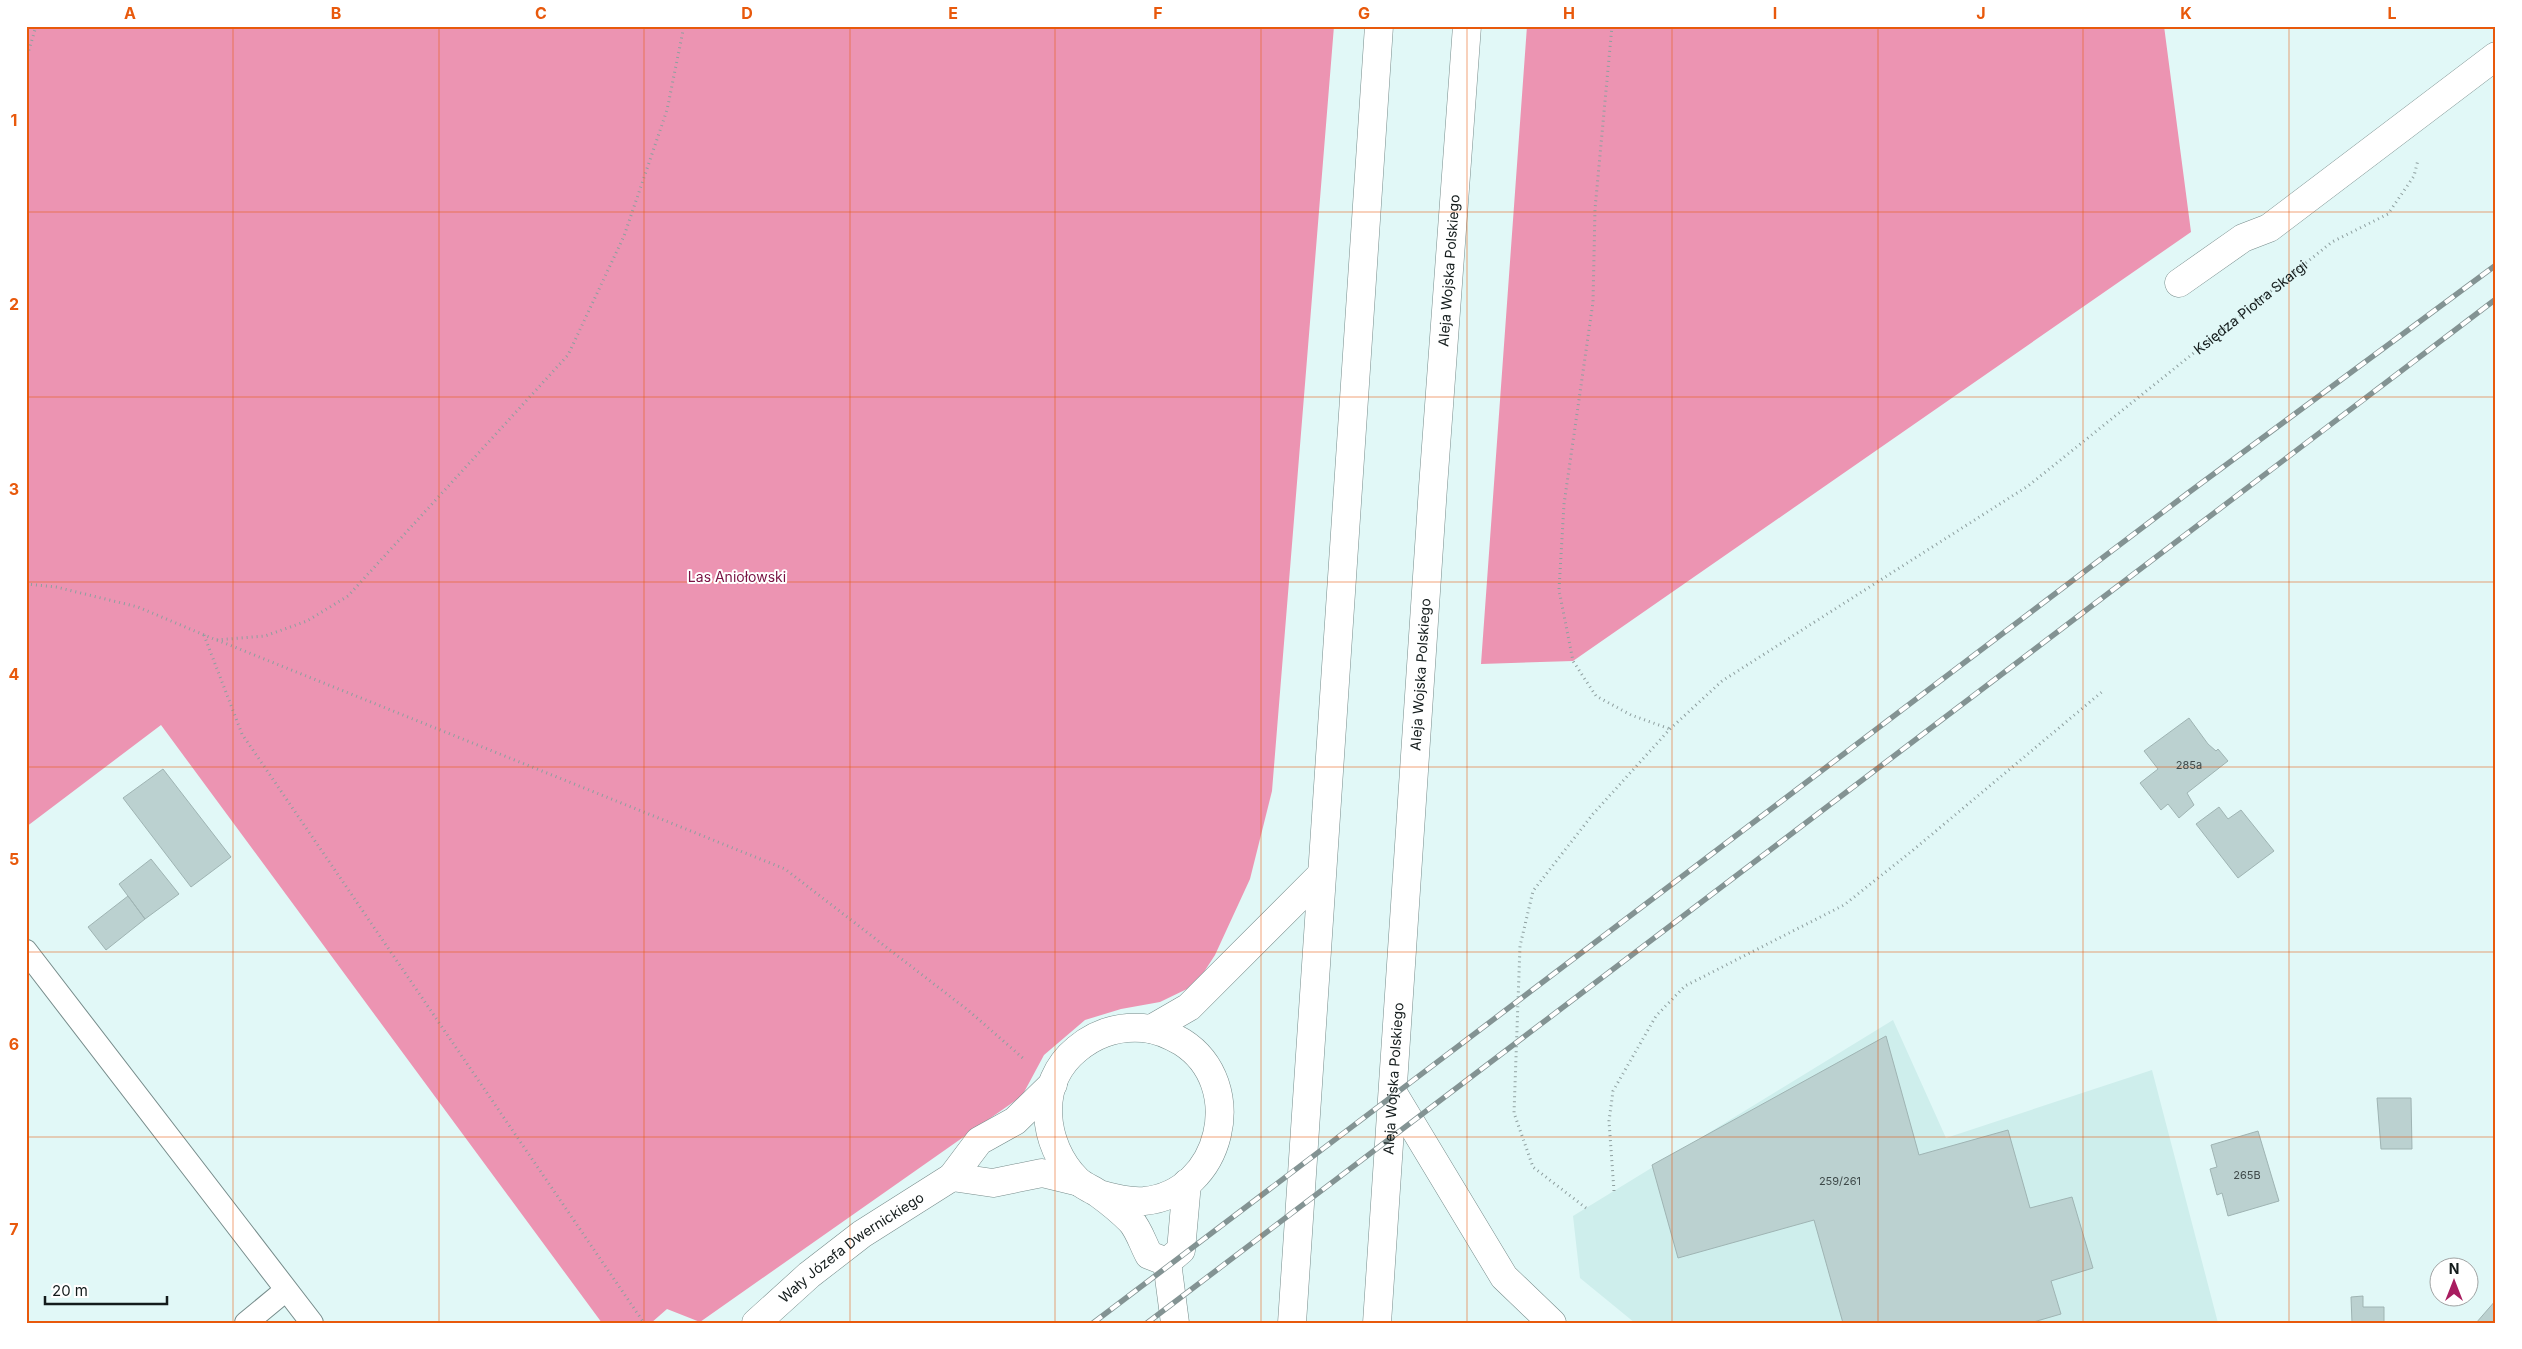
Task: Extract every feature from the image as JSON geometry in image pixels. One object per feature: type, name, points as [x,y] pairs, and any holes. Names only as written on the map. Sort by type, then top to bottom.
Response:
[{"type":"main road","points":[[1292,1323],[1320,875],[1379,26]]},
{"type":"main road","name":"Aleja Wojska Polskiego","points":[[1377,1323],[1433,487],[1467,26]]},
{"type":"main road","points":[[2179,283],[2243,238],[2269,228],[2496,56]]},
{"type":"main road","points":[[1151,1028],[1189,1007],[1320,875]]},
{"type":"main road","points":[[952,1177],[993,1183],[1042,1173],[1089,1188],[1121,1200],[1144,1201],[1167,1195],[1187,1183],[1203,1167],[1214,1149],[1218,1135],[1220,1105],[1216,1084],[1205,1064],[1190,1048],[1172,1036],[1151,1028],[1130,1027],[1110,1031],[1092,1038],[1075,1050],[1062,1066],[1053,1084],[1047,1105],[1048,1126],[1054,1148],[1064,1166],[1089,1188],[1132,1223],[1149,1255],[1167,1262]]},
{"type":"main road","name":"Wały Józefa Dwernickiego","points":[[756,1323],[809,1274],[862,1234],[952,1177],[980,1141],[1015,1122],[1053,1084]]},
{"type":"main road","points":[[1393,1094],[1504,1277],[1552,1323]]},
{"type":"main road","points":[[1167,1262],[1181,1250],[1187,1183]]},
{"type":"main road","points":[[1167,1262],[1175,1323]]},
{"type":"lane","points":[[26,951],[312,1323]]},
{"type":"lane","points":[[246,1323],[286,1290]]},
{"type":"path","points":[[26,60],[36,26]]},
{"type":"path","points":[[216,640],[265,636],[307,621],[348,596],[568,355],[624,236],[667,110],[684,26]]},
{"type":"path","points":[[1612,26],[1595,209],[1593,302],[1564,504],[1559,590],[1573,661],[1596,696],[1631,716],[1670,729]]},
{"type":"path","name":"Księdza Piotra Skargi","points":[[1586,1208],[1534,1167],[1514,1113],[1520,946],[1534,891],[1593,814],[1670,729],[1722,681],[2028,486],[2332,242],[2388,214],[2414,176],[2418,159]]},
{"type":"path","points":[[26,584],[56,587],[138,607],[785,869],[970,1011],[1053,1084]]},
{"type":"path","points":[[204,634],[242,734],[644,1323]]},
{"type":"path","points":[[1614,1191],[1609,1122],[1613,1091],[1656,1016],[1684,986],[1844,905],[1920,845],[2104,691]]},
{"type":"shaded area","points":[[1893,1020],[1946,1138],[2152,1070],[2218,1323],[1635,1323],[1580,1278],[1573,1216]]},
{"type":"green space","name":"Las Aniołowski","points":[[26,26],[1334,26],[1272,791],[1250,879],[1215,955],[1204,972],[1189,988],[1160,1002],[1121,1009],[1085,1020],[1044,1055],[1022,1096],[700,1322],[667,1309],[651,1323],[602,1323],[161,725],[26,827]]},
{"type":"green space","points":[[1527,26],[2164,26],[2191,232],[1573,661],[1481,664]]},
{"type":"building","points":[[2189,718],[2208,744],[2216,751],[2218,749],[2228,761],[2187,793],[2194,805],[2179,818],[2168,804],[2161,810],[2140,783],[2158,769],[2144,751]]},
{"type":"building","points":[[163,769],[231,857],[191,887],[123,798]]},
{"type":"building","points":[[2219,807],[2228,819],[2241,810],[2274,851],[2238,878],[2196,824]]},
{"type":"building","points":[[151,859],[179,894],[145,919],[119,884]]},
{"type":"building","points":[[128,896],[145,919],[106,950],[88,927]]},
{"type":"building","points":[[1886,1036],[1919,1155],[2008,1130],[2030,1208],[2072,1197],[2093,1268],[2051,1281],[2061,1314],[2030,1323],[1843,1323],[1814,1220],[1678,1258],[1652,1165]]},
{"type":"building","points":[[2377,1098],[2411,1098],[2412,1149],[2381,1149]]},
{"type":"building","points":[[2258,1131],[2279,1201],[2228,1216],[2222,1193],[2217,1195],[2210,1169],[2217,1167],[2211,1145]]},
{"type":"building","points":[[2363,1296],[2363,1307],[2384,1307],[2384,1323],[2352,1323],[2351,1297]]},
{"type":"building","points":[[2496,1300],[2496,1323],[2476,1323]]},
{"type":"railway","points":[[1093,1323],[2188,493],[2496,265]]},
{"type":"railway","points":[[1147,1323],[2496,299]]}]
